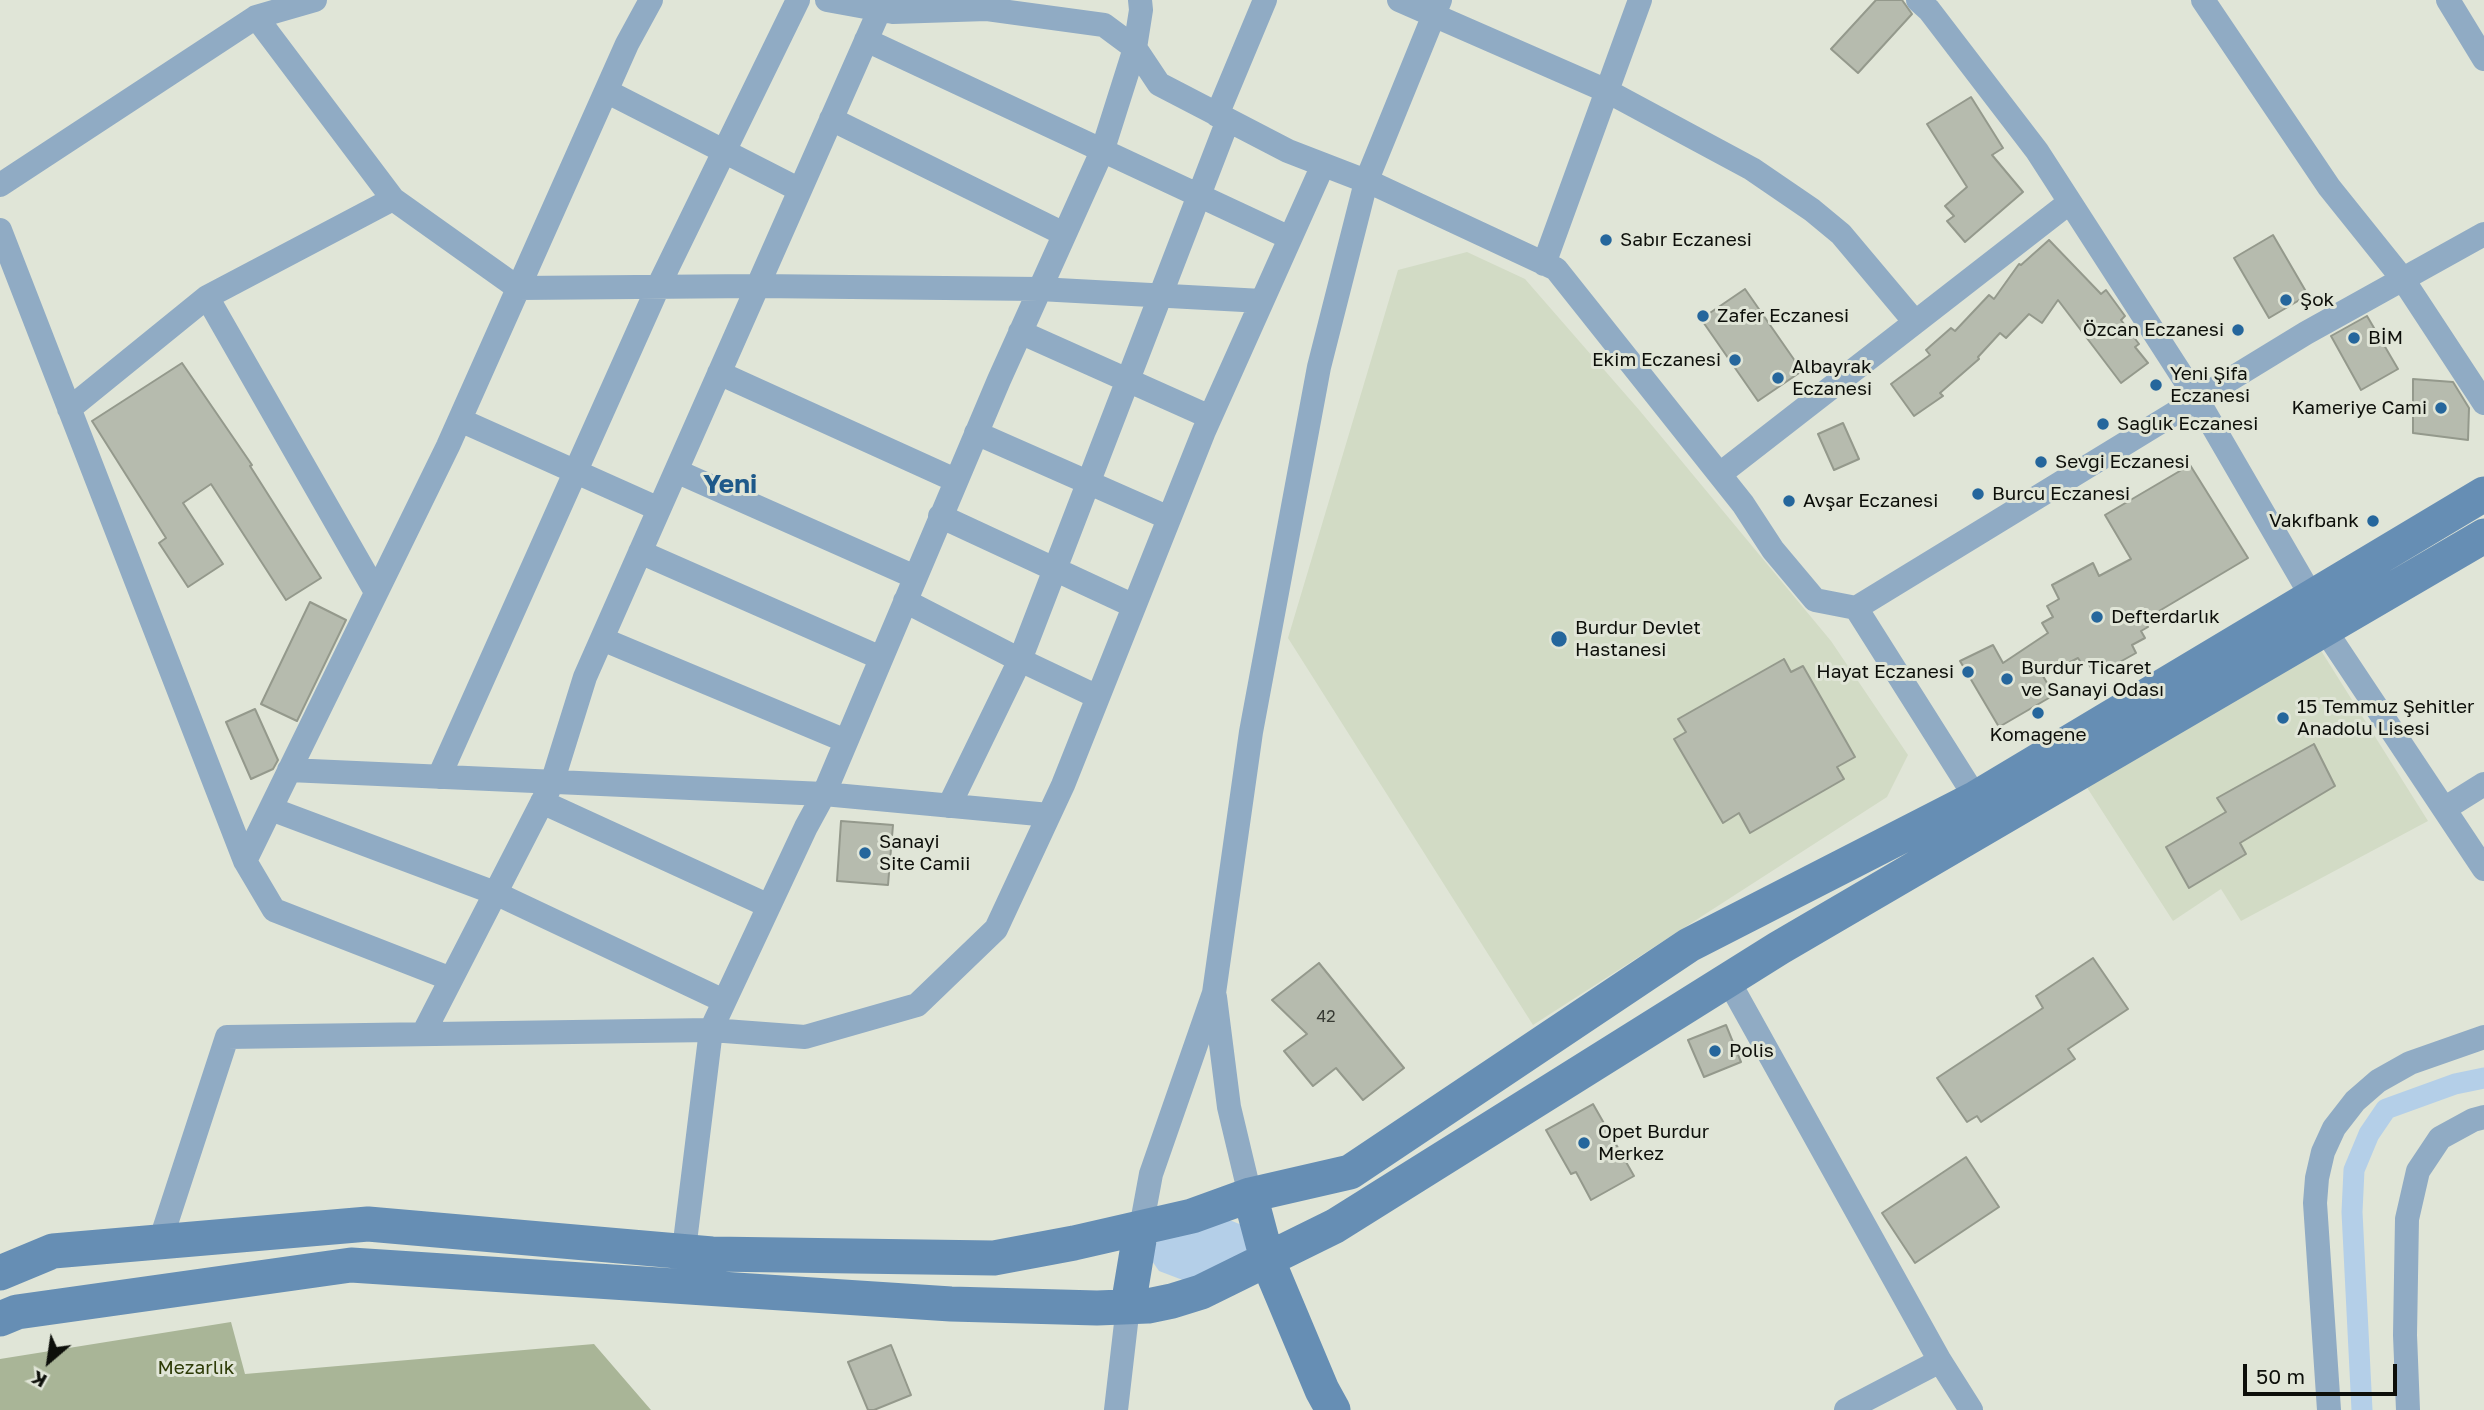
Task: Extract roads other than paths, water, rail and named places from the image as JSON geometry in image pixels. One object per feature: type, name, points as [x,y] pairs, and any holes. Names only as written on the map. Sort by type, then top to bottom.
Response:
[{"type":"main road","points":[[0,1272],[53,1251],[368,1224],[712,1254],[994,1258],[1192,1216],[1250,1195],[1350,1172],[1689,945],[1976,798],[2484,494]]},
{"type":"main road","points":[[0,1319],[17,1312],[351,1265],[951,1304],[1097,1308],[1172,1301],[1201,1292],[1335,1226],[1728,980],[2325,630],[2482,543]]},
{"type":"main road","points":[[1250,1195],[1267,1259],[1322,1390],[1334,1410]]},
{"type":"main road","points":[[1128,1306],[1141,1228]]},
{"type":"street","points":[[0,186],[256,17],[315,0]]},
{"type":"street","points":[[245,862],[460,420],[626,44],[650,0]]},
{"type":"street","points":[[439,777],[658,287],[798,0]]},
{"type":"street","points":[[827,0],[881,5],[893,12],[987,9],[1104,25],[1135,48],[1159,84],[1288,151],[1366,182],[1556,269],[1720,474],[1773,550],[1815,600],[1856,608],[2306,333],[2484,234]]},
{"type":"street","points":[[680,1287],[710,1030],[824,794],[955,480],[1103,149],[1135,48],[1140,0]]},
{"type":"street","points":[[949,806],[1020,660],[1199,195],[1223,117],[1265,0]]},
{"type":"street","points":[[1399,0],[1437,7],[1607,91],[1752,169],[1812,209],[1841,234],[1915,322]]},
{"type":"street","points":[[1544,264],[1640,0]]},
{"type":"street","points":[[2203,0],[2329,187],[2402,278],[2484,403]]},
{"type":"street","points":[[2448,0],[2484,59]]},
{"type":"street","points":[[1928,3],[2037,150],[2197,400],[2312,597],[2325,630],[2484,869]]},
{"type":"street","points":[[423,1034],[547,792],[585,677],[601,639],[881,5]]},
{"type":"street","points":[[1141,1228],[1151,1174],[1214,993],[1251,732],[1316,380],[1366,182],[1437,7]]},
{"type":"street","points":[[256,17],[393,199],[518,288],[757,286],[1039,289],[1262,301]]},
{"type":"street","points":[[866,40],[1290,238]]},
{"type":"street","points":[[606,91],[800,190]]},
{"type":"street","points":[[831,119],[1064,234]]},
{"type":"street","points":[[160,1242],[228,1037],[710,1030],[805,1038],[917,1005],[996,929],[1049,815],[1210,417],[1323,165]]},
{"type":"street","points":[[69,409],[207,297],[393,199]]},
{"type":"street","points":[[1720,474],[2070,202]]},
{"type":"street","points":[[0,230],[245,862],[274,910],[451,979]]},
{"type":"street","points":[[207,297],[376,592]]},
{"type":"street","points":[[1020,332],[1210,417]]},
{"type":"street","points":[[719,373],[955,480]]},
{"type":"street","points":[[460,420],[659,509]]},
{"type":"street","points":[[976,433],[1169,518]]},
{"type":"street","points":[[676,471],[915,577]]},
{"type":"street","points":[[940,516],[1135,606]]},
{"type":"street","points":[[640,552],[881,658]]},
{"type":"street","points":[[905,601],[1098,697]]},
{"type":"street","points":[[1856,608],[1976,798]]},
{"type":"street","points":[[601,639],[846,741]]},
{"type":"street","points":[[289,770],[439,777],[547,792],[824,794],[1049,815]]},
{"type":"street","points":[[2444,809],[2484,784]]},
{"type":"street","points":[[547,792],[769,906]]},
{"type":"street","points":[[271,809],[495,893],[724,1001]]},
{"type":"street","points":[[1728,980],[1940,1361],[1971,1410]]},
{"type":"street","points":[[1214,993],[1229,1107],[1250,1195]]},
{"type":"street","points":[[2329,1410],[2315,1203],[2323,1152],[2334,1128],[2378,1081],[2410,1063],[2484,1037]]},
{"type":"street","points":[[2408,1410],[2405,1335],[2407,1219],[2418,1171],[2440,1138],[2484,1117]]},
{"type":"street","points":[[1116,1410],[1128,1306]]},
{"type":"street","points":[[1846,1410],[1940,1361]]},
{"type":"water","points":[[1213,1221],[1232,1221],[1249,1228],[1251,1259],[1188,1282],[1159,1271],[1152,1261],[1154,1246],[1162,1235]]},
{"type":"waterway","points":[[2362,1410],[2352,1212],[2354,1170],[2369,1134],[2386,1109],[2455,1084],[2484,1078]]},
{"type":"place","name":"Sabır Eczanesi","points":[[1606,240]]},
{"type":"place","name":"Şok","points":[[2286,300]]},
{"type":"place","name":"Zafer Eczanesi","points":[[1703,316]]},
{"type":"place","name":"Özcan Eczanesi","points":[[2238,330]]},
{"type":"place","name":"BİM","points":[[2354,338]]},
{"type":"place","name":"Ekim Eczanesi","points":[[1735,360]]},
{"type":"place","name":"Albayrak Eczanesi","points":[[1778,378]]},
{"type":"place","name":"Yeni Şifa Eczanesi","points":[[2156,385]]},
{"type":"place","name":"Kameriye Cami","points":[[2441,408]]},
{"type":"place","name":"Sağlık Eczanesi","points":[[2103,424]]},
{"type":"place","name":"Sevgi Eczanesi","points":[[2041,462]]},
{"type":"place","name":"Burcu Eczanesi","points":[[1978,494]]},
{"type":"place","name":"Avşar Eczanesi","points":[[1789,501]]},
{"type":"place","name":"Vakıfbank","points":[[2373,521]]},
{"type":"place","name":"Defterdarlık","points":[[2097,617]]},
{"type":"place","name":"Burdur Devlet Hastanesi","points":[[1559,639]]},
{"type":"place","name":"Hayat Eczanesi","points":[[1968,672]]},
{"type":"place","name":"Burdur Ticaret ve Sanayi Odası","points":[[2007,679]]},
{"type":"place","name":"Komagene","points":[[2038,713]]},
{"type":"place","name":"15 Temmuz Şehitler Anadolu Lisesi","points":[[2283,718]]},
{"type":"place","name":"Sanayi Site Camii","points":[[865,853]]},
{"type":"place","name":"Polis","points":[[1715,1051]]},
{"type":"place","name":"Opet Burdur Merkez","points":[[1584,1143]]},
{"type":"district","name":"Yeni","points":[[730,485]]},
{"type":"park label","name":"Mezarlık","points":[[196,1368]]}]
